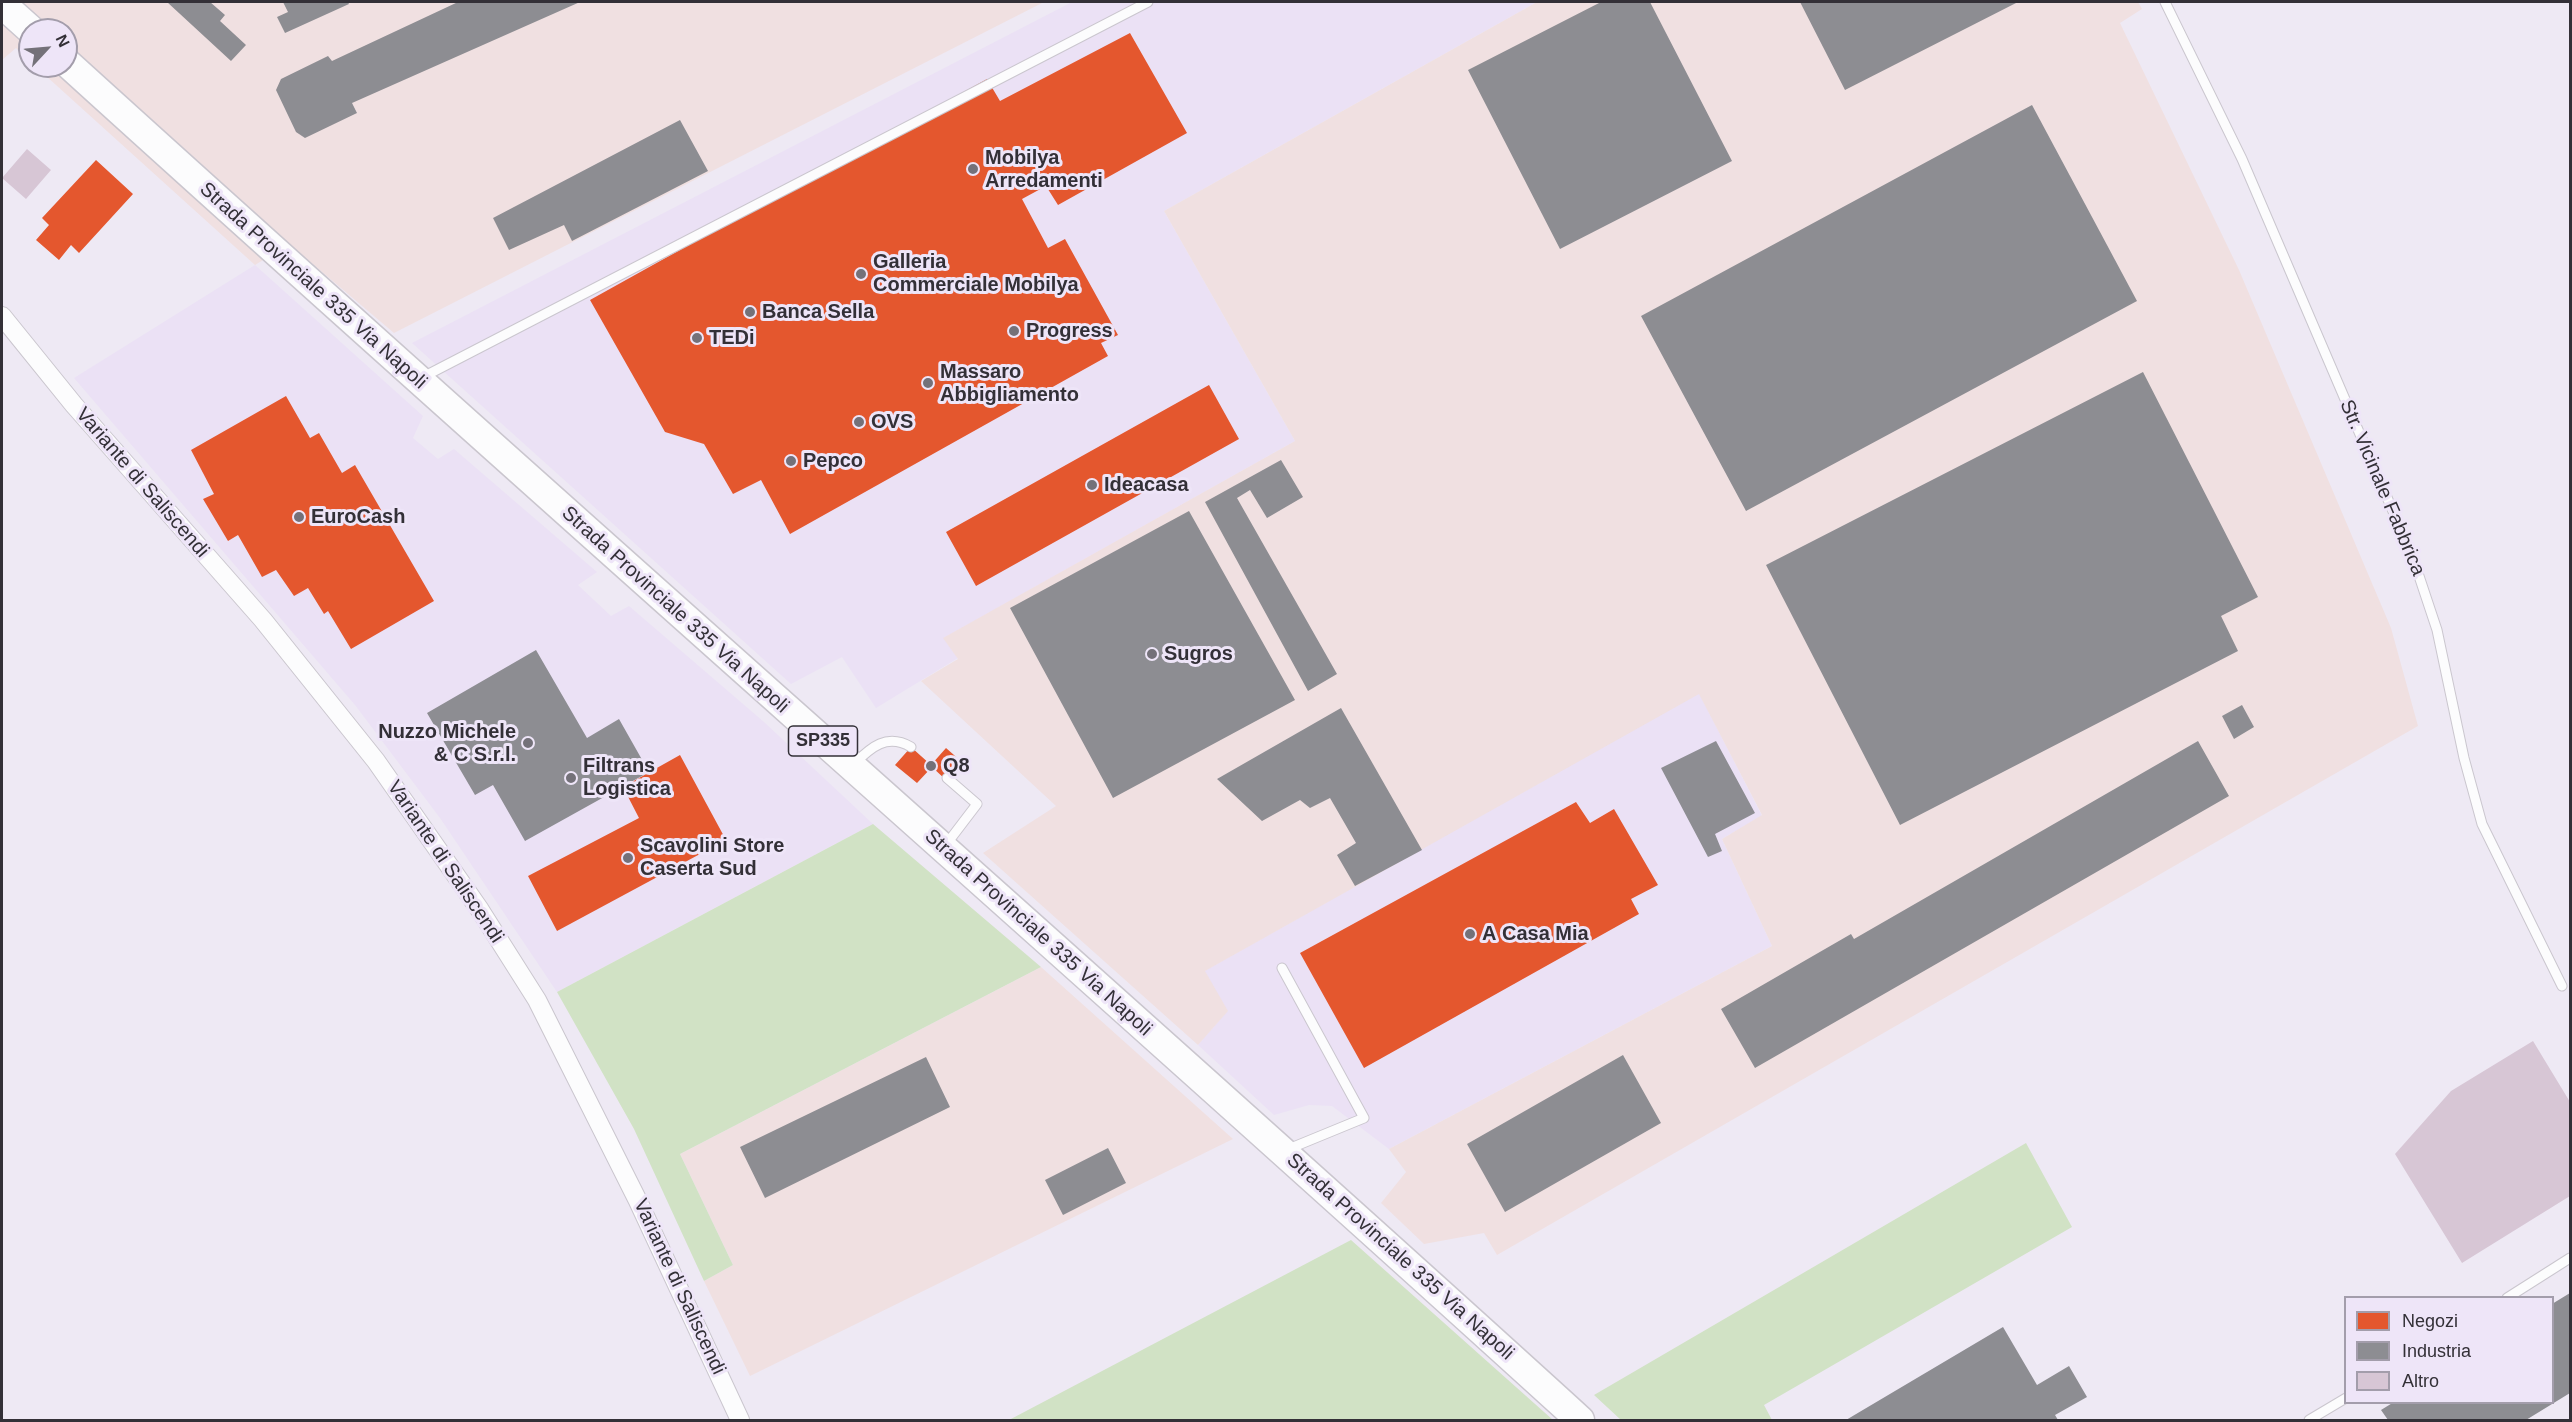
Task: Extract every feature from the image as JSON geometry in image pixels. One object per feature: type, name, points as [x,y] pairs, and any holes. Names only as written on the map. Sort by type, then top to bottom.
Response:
[{"type":"main road","points":[[2,4],[18,18]]},
{"type":"main road","name":"Strada Provinciale 335 Via Napoli","points":[[78,73],[418,380],[1284,1151],[1580,1420]]},
{"type":"street","name":"Variante di Saliscendi","points":[[2,316],[74,405],[263,620],[376,761],[480,910],[542,1010],[638,1201],[740,1420]]},
{"type":"lane","points":[[418,380],[1148,2]]},
{"type":"lane","name":"Str. Vicinale Fabbrica","points":[[2165,2],[2242,159],[2413,558],[2437,630],[2469,777],[2482,824],[2562,986]]},
{"type":"lane","points":[[852,767],[871,747],[888,741],[902,741],[911,747]]},
{"type":"lane","points":[[944,848],[976,804],[947,778]]},
{"type":"lane","points":[[1282,968],[1364,1118],[1284,1151]]},
{"type":"lane","points":[[2510,1296],[2571,1258]]},
{"type":"lane","points":[[2310,1420],[2344,1399]]},
{"type":"shaded area","points":[[2,2],[1044,2],[394,333],[289,244],[255,265],[48,78],[78,78],[78,18],[18,18],[18,50],[16,48],[2,60]]},
{"type":"shaded area","points":[[1072,2],[1537,2],[1164,211],[1295,441],[944,638],[958,658],[876,708],[842,657],[791,684],[412,343]]},
{"type":"shaded area","points":[[1537,2],[2138,2],[2142,9],[2120,23],[2239,270],[2391,628],[2418,726],[1497,1255],[1484,1233],[1424,1244],[1381,1203],[1406,1172],[1389,1149],[1772,946],[1722,839],[1762,815],[1699,694],[1205,971],[1228,1011],[1198,1045],[983,853],[1056,806],[921,681],[958,659],[943,638],[1295,441],[1164,211]]},
{"type":"shaded area","points":[[255,265],[423,416],[413,438],[438,459],[454,449],[597,572],[578,585],[611,616],[629,606],[764,722],[873,824],[557,992],[440,818],[355,705],[74,378]]},
{"type":"shaded area","points":[[1699,693],[1762,816],[1722,839],[1772,946],[1389,1149],[1332,1106],[1309,1105],[1274,1115],[1198,1045],[1227,1011],[1204,971]]},
{"type":"shaded area","points":[[1041,967],[1233,1139],[750,1376],[704,1281],[733,1265],[680,1154]]},
{"type":"green space","points":[[873,824],[1041,967],[680,1154],[733,1265],[704,1281],[634,1129],[557,992]]},
{"type":"green space","points":[[2026,1143],[2072,1227],[1764,1405],[1772,1420],[1621,1420],[1594,1395]]},
{"type":"green space","points":[[1351,1240],[1553,1420],[1009,1420]]},
{"type":"building: Negozi","name":"Galleria Commerciale Mobilya","points":[[1130,33],[1187,133],[1058,205],[1046,186],[1022,199],[1048,248],[1065,239],[1118,335],[1101,343],[1108,356],[790,534],[761,480],[733,494],[704,444],[665,432],[590,300],[987,79],[1000,101]]},
{"type":"building: Negozi","points":[[96,160],[133,194],[79,253],[71,245],[59,260],[36,240],[49,225],[42,218]]},
{"type":"building: Negozi","name":"Ideacasa","points":[[1209,385],[1239,439],[976,586],[946,532]]},
{"type":"building: Negozi","name":"EuroCash","points":[[286,396],[310,438],[319,433],[342,473],[355,465],[434,601],[351,649],[328,611],[324,614],[308,588],[294,596],[276,570],[262,577],[238,535],[228,541],[203,499],[214,494],[191,450]]},
{"type":"building: Negozi","points":[[911,747],[931,765],[946,748],[962,762],[946,780],[932,767],[917,783],[895,765]]},
{"type":"building: Negozi","name":"Scavolini Store Caserta Sud","points":[[680,755],[726,840],[557,931],[528,876],[639,818],[623,787]]},
{"type":"building: Negozi","name":"A Casa Mia","points":[[1576,802],[1590,823],[1614,809],[1658,885],[1631,899],[1639,914],[1364,1068],[1300,953]]},
{"type":"building: Industria","points":[[167,2],[210,2],[225,15],[220,21],[246,45],[231,61]]},
{"type":"building: Industria","points":[[283,2],[348,2],[349,4],[285,33],[277,17],[288,12]]},
{"type":"building: Industria","points":[[458,2],[580,2],[352,103],[357,113],[305,138],[296,132],[276,90],[281,79],[328,56],[332,61]]},
{"type":"building: Industria","points":[[1601,2],[1650,2],[1732,161],[1560,249],[1468,70]]},
{"type":"building: Industria","points":[[1800,2],[2018,2],[1845,90]]},
{"type":"building: Industria","points":[[2032,105],[2137,301],[1746,511],[1641,316]]},
{"type":"building: Industria","points":[[680,120],[708,171],[572,241],[564,225],[509,250],[493,218]]},
{"type":"building: Industria","points":[[2143,372],[2258,597],[2221,616],[2238,651],[1900,825],[1766,565]]},
{"type":"building: Industria","points":[[1281,460],[1303,497],[1267,518],[1250,490],[1237,498],[1337,674],[1308,691],[1205,502]]},
{"type":"building: Industria","name":"Sugros","points":[[1189,511],[1295,700],[1113,798],[1010,608]]},
{"type":"building: Industria","points":[[536,650],[587,738],[619,719],[649,772],[525,841],[493,785],[475,795],[427,713]]},
{"type":"building: Industria","points":[[2242,705],[2254,727],[2234,739],[2222,716]]},
{"type":"building: Industria","points":[[1341,708],[1422,850],[1355,886],[1337,855],[1356,843],[1330,798],[1310,808],[1300,800],[1262,821],[1217,779]]},
{"type":"building: Industria","points":[[1716,741],[1755,813],[1715,834],[1722,851],[1708,857],[1661,768]]},
{"type":"building: Industria","points":[[2198,741],[2229,796],[1755,1068],[1721,1009],[1851,934],[1854,939]]},
{"type":"building: Industria","points":[[1623,1055],[1661,1123],[1505,1212],[1467,1144]]},
{"type":"building: Industria","points":[[926,1057],[950,1107],[765,1198],[740,1147]]},
{"type":"building: Industria","points":[[1108,1148],[1126,1183],[1063,1215],[1045,1180]]},
{"type":"building: Industria","points":[[2570,1293],[2570,1393],[2554,1403],[2554,1303]]},
{"type":"building: Industria","points":[[2003,1327],[2037,1385],[2069,1366],[2087,1397],[2055,1415],[2058,1420],[1846,1420]]},
{"type":"building: Industria","points":[[2391,1404],[2552,1404],[2526,1420],[2388,1420],[2381,1410]]},
{"type":"building: Altro","points":[[27,149],[51,170],[26,199],[2,178]]},
{"type":"building: Altro","points":[[2533,1041],[2570,1102],[2570,1196],[2462,1263],[2395,1154],[2451,1091]]},
{"type":"place","name":"Mobilya Arredamenti","points":[[973,169]]},
{"type":"place","name":"Galleria Commerciale Mobilya","points":[[861,274]]},
{"type":"place","name":"Banca Sella","points":[[750,312]]},
{"type":"place","name":"Progress","points":[[1014,331]]},
{"type":"place","name":"TEDi","points":[[697,338]]},
{"type":"place","name":"Massaro Abbigliamento","points":[[928,383]]},
{"type":"place","name":"OVS","points":[[859,422]]},
{"type":"place","name":"Pepco","points":[[791,461]]},
{"type":"place","name":"Ideacasa","points":[[1092,485]]},
{"type":"place","name":"EuroCash","points":[[299,517]]},
{"type":"place","name":"Sugros","points":[[1152,654]]},
{"type":"place","name":"Nuzzo Michele & C S.r.l.","points":[[528,743]]},
{"type":"place","name":"Q8","points":[[931,766]]},
{"type":"place","name":"Filtrans Logistica","points":[[571,778]]},
{"type":"place","name":"Scavolini Store Caserta Sud","points":[[628,858]]},
{"type":"place","name":"A Casa Mia","points":[[1470,934]]}]
